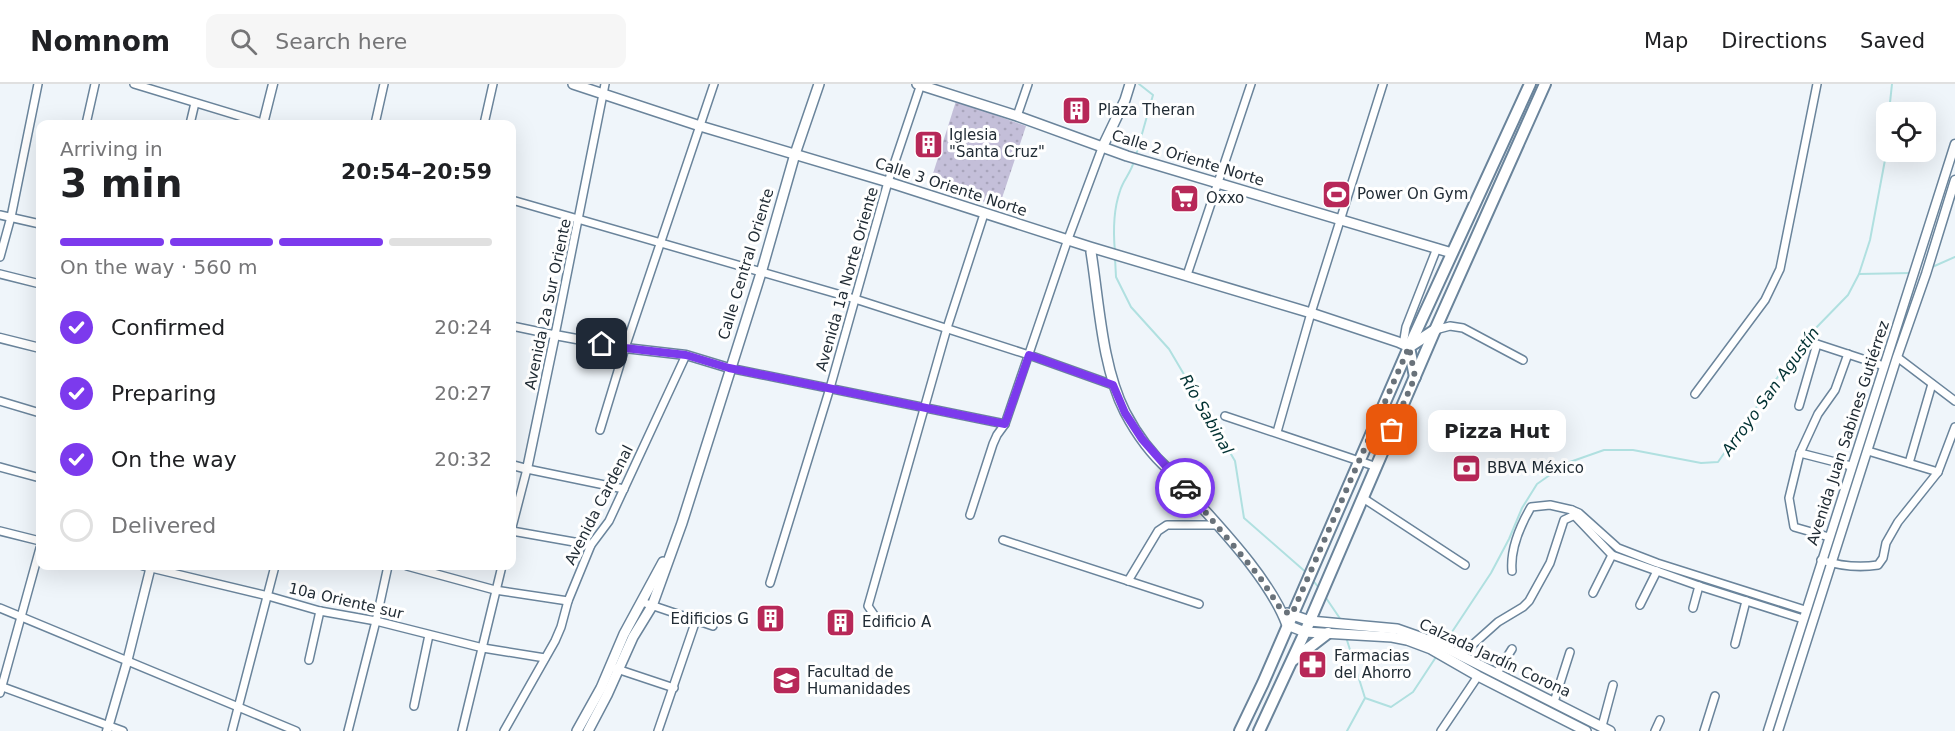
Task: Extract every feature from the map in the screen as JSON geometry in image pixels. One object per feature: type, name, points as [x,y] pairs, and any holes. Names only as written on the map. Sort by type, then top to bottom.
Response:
[{"type":"main road","name":"Calle 3 Oriente Norte","points":[[573,84],[604,89],[700,126],[888,182],[1094,250],[1187,275]]},
{"type":"main road","name":"Calle Central Oriente","points":[[682,523],[795,154],[819,84]]},
{"type":"main road","name":"Calle 2 Oriente Norte","points":[[919,84],[1017,116],[1127,156],[1452,253]]},
{"type":"main road","points":[[1102,148],[1125,100],[1130,84]]},
{"type":"main road","points":[[1240,731],[1287,625],[1290,610],[1312,567],[1409,347],[1530,84]]},
{"type":"main road","points":[[1259,731],[1305,632],[1371,475],[1377,467],[1435,330],[1545,84]]},
{"type":"main road","points":[[1094,250],[1109,372],[1125,413],[1164,466],[1290,610]]},
{"type":"main road","points":[[1187,275],[1311,313],[1409,347]]},
{"type":"main road","points":[[1409,347],[1435,330]]},
{"type":"main road","points":[[1409,347],[1415,377]]},
{"type":"main road","points":[[588,731],[615,669],[624,634],[682,523]]},
{"type":"main road","points":[[577,731],[652,606],[682,523]]},
{"type":"main road","name":"Calzada Jardín Corona","points":[[1290,610],[1333,623],[1397,629],[1448,654],[1478,676],[1586,731]]},
{"type":"main road","name":"Calzada Jardín Corona","points":[[1287,625],[1305,632],[1392,637],[1433,646]]},
{"type":"main road","points":[[1291,662],[1330,634]]},
{"type":"main road","name":"Calzada Jardín Corona","points":[[1448,654],[1460,656],[1497,673],[1606,729]]},
{"type":"street","points":[[0,257],[38,84]]},
{"type":"street","points":[[87,120],[95,84]]},
{"type":"street","points":[[134,84],[251,120]]},
{"type":"street","points":[[265,120],[273,84]]},
{"type":"street","points":[[376,120],[384,84]]},
{"type":"street","points":[[485,120],[493,84]]},
{"type":"street","points":[[600,430],[625,348],[714,84]]},
{"type":"street","name":"Avenida 1a Norte Oriente","points":[[770,584],[919,84]]},
{"type":"street","points":[[1017,116],[1028,84]]},
{"type":"street","points":[[1187,275],[1251,84]]},
{"type":"street","points":[[1276,432],[1383,84]]},
{"type":"street","points":[[1695,394],[1766,300],[1780,268],[1817,84]]},
{"type":"street","name":"Avenida 2a Sur Oriente","points":[[516,513],[555,335],[604,89]]},
{"type":"street","points":[[191,120],[195,102]]},
{"type":"street","name":"Avenida Juan Sabines Gutiérrez","points":[[1768,731],[1955,144]]},
{"type":"street","points":[[970,515],[993,444],[1005,424],[1102,148]]},
{"type":"street","points":[[1778,731],[1955,180]]},
{"type":"street","points":[[516,201],[855,299],[1029,355],[1113,385]]},
{"type":"street","points":[[881,625],[868,606],[947,328],[984,214]]},
{"type":"street","points":[[0,215],[36,223]]},
{"type":"street","points":[[1930,218],[1941,225]]},
{"type":"street","points":[[1409,347],[1404,339],[1406,327],[1437,248]]},
{"type":"street","points":[[0,274],[36,284]]},
{"type":"street","points":[[1898,323],[1908,325]]},
{"type":"street","points":[[1435,330],[1450,326],[1463,328],[1522,360]]},
{"type":"street","points":[[516,327],[625,348],[686,355],[729,368],[1005,424]]},
{"type":"street","points":[[0,338],[36,347]]},
{"type":"street","points":[[1799,406],[1817,344],[1884,366]]},
{"type":"street","points":[[1829,537],[1794,526],[1789,498],[1800,453],[1818,414],[1835,390],[1848,354]]},
{"type":"street","name":"Avenida Cardenal","points":[[504,731],[561,627],[568,601],[591,545],[609,521],[686,355]]},
{"type":"street","points":[[1897,357],[1955,401]]},
{"type":"street","points":[[1909,463],[1932,384]]},
{"type":"street","points":[[0,401],[36,412]]},
{"type":"street","points":[[1226,416],[1377,467]]},
{"type":"street","points":[[1821,561],[1866,567],[1878,565],[1883,558],[1886,543],[1898,522],[1938,472],[1955,427]]},
{"type":"street","points":[[1868,451],[1938,472]]},
{"type":"street","points":[[1800,453],[1851,466]]},
{"type":"street","points":[[516,466],[624,489]]},
{"type":"street","points":[[0,467],[36,477]]},
{"type":"street","points":[[1847,480],[1857,483]]},
{"type":"street","points":[[1363,498],[1465,565]]},
{"type":"street","points":[[1512,571],[1511,561],[1521,524],[1531,507],[1550,506],[1575,513],[1618,548],[1657,571],[1803,619]]},
{"type":"street","points":[[1575,513],[1612,555],[1636,559],[1805,610]]},
{"type":"street","points":[[1460,656],[1498,622],[1529,601],[1550,563],[1564,520],[1575,513]]},
{"type":"street","points":[[1128,581],[1158,531],[1167,525],[1217,525]]},
{"type":"street","points":[[516,530],[591,545]]},
{"type":"street","points":[[0,531],[36,540]]},
{"type":"street","points":[[1004,540],[1199,604]]},
{"type":"street","points":[[1593,592],[1612,555]]},
{"type":"street","points":[[36,564],[1,689],[108,728],[123,731]]},
{"type":"street","points":[[108,728],[127,662],[147,570]]},
{"type":"street","name":"10a Oriente sur","points":[[164,570],[320,611],[376,621],[483,648],[545,658]]},
{"type":"street","points":[[232,731],[274,570]]},
{"type":"street","points":[[348,731],[387,570]]},
{"type":"street","points":[[422,570],[495,590],[568,601]]},
{"type":"street","points":[[462,731],[501,570]]},
{"type":"street","points":[[1640,605],[1657,571]]},
{"type":"street","points":[[1720,592],[1723,584]]},
{"type":"street","points":[[1693,608],[1699,586]]},
{"type":"street","points":[[1735,644],[1746,601]]},
{"type":"street","points":[[642,602],[713,626]]},
{"type":"street","points":[[0,608],[296,731]]},
{"type":"street","points":[[309,660],[320,611]]},
{"type":"street","points":[[658,731],[696,620]]},
{"type":"street","points":[[414,706],[429,635]]},
{"type":"street","points":[[1497,673],[1512,649]]},
{"type":"street","points":[[1554,702],[1570,652]]},
{"type":"street","points":[[1793,653],[1803,656]]},
{"type":"street","points":[[615,669],[674,688]]},
{"type":"street","points":[[1440,731],[1478,676]]},
{"type":"street","points":[[1606,729],[1613,685]]},
{"type":"street","points":[[1704,731],[1715,696]]},
{"type":"street","points":[[1655,731],[1660,720]]},
{"type":"shaded area","points":[[956,101],[1026,126],[999,207],[930,183]]},
{"type":"waterway","name":"Río Sabinal","points":[[1136,155],[1153,95],[1139,84]]},
{"type":"waterway","name":"Arroyo San Agustín","points":[[1890,102],[1892,84]]},
{"type":"waterway","name":"Río Sabinal","points":[[1115,252],[1116,206],[1121,187],[1134,161]]},
{"type":"waterway","name":"Arroyo San Agustín","points":[[1444,644],[1491,573],[1522,508],[1537,484],[1567,463],[1604,450],[1633,450],[1701,463],[1718,462],[1812,332],[1848,295],[1859,274],[1870,240],[1885,162]]},
{"type":"waterway","points":[[1930,268],[1955,257]]},
{"type":"waterway","name":"Río Sabinal","points":[[1115,258],[1116,277],[1131,307],[1169,349],[1235,461],[1244,518],[1308,574]]},
{"type":"waterway","points":[[1859,274],[1911,273]]},
{"type":"waterway","name":"Río Sabinal","points":[[1311,578],[1319,588]]},
{"type":"waterway","name":"Río Sabinal","points":[[1324,595],[1341,620]]},
{"type":"waterway","name":"Río Sabinal","points":[[1346,637],[1365,698],[1347,731]]},
{"type":"waterway","name":"Arroyo San Agustín","points":[[1365,698],[1391,707],[1413,692],[1436,657]]},
{"type":"way so far","points":[[1185,488],[1259,576],[1282,611],[1292,614],[1409,347],[1415,377],[1392,430]]},
{"type":"place","name":"Plaza Theran","points":[[1077,110]]},
{"type":"place","name":"Iglesia \"Santa Cruz\"","points":[[928,144]]},
{"type":"place","name":"Power On Gym","points":[[1336,194]]},
{"type":"place","name":"Oxxo","points":[[1185,198]]},
{"type":"place","name":"Pizza Hut","points":[[1392,430]]},
{"type":"place","name":"BBVA México","points":[[1466,468]]},
{"type":"place","name":"Edificios G","points":[[770,619]]},
{"type":"place","name":"Edificio A","points":[[841,622]]},
{"type":"place","name":"Farmacias del Ahorro","points":[[1313,665]]},
{"type":"place","name":"Facultad de Humanidades","points":[[786,681]]},
{"type":"route","points":[[602,344],[686,355],[729,368],[1005,424],[1029,355],[1113,385],[1125,413],[1142,439],[1185,488]]}]
